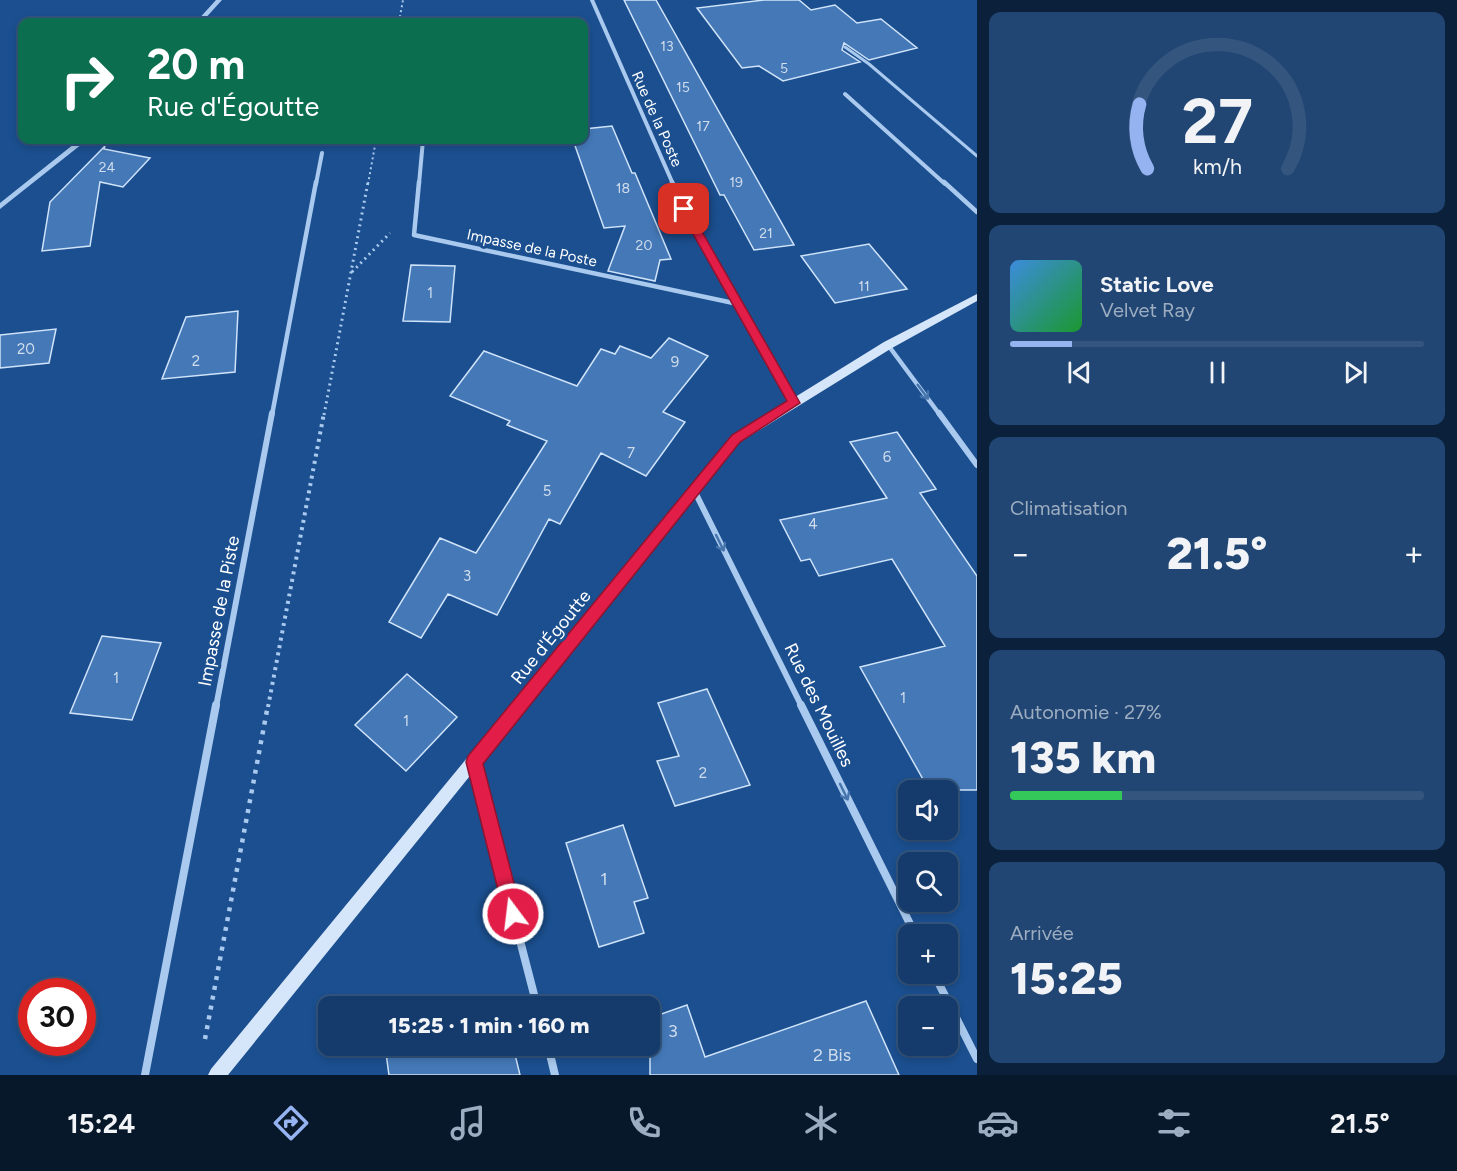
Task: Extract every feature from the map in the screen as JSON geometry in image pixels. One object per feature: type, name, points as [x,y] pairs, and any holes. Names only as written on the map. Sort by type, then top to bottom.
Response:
[{"type":"main road","name":"Rue d'Égoutte","points":[[217,1075],[736,439],[888,345],[977,297]]},
{"type":"street","points":[[203,18],[219,0]]},
{"type":"street","name":"Rue de la Poste","points":[[592,0],[684,209],[794,403]]},
{"type":"street","points":[[845,94],[977,212]]},
{"type":"street","points":[[0,207],[78,144]]},
{"type":"street","points":[[414,235],[423,144]]},
{"type":"street","name":"Impasse de la Piste","points":[[145,1075],[322,153]]},
{"type":"street","name":"Impasse de la Poste","points":[[414,235],[738,304]]},
{"type":"street","points":[[888,345],[977,465]]},
{"type":"street","name":"Rue des Mouilles","points":[[694,490],[910,924]]},
{"type":"street","points":[[474,762],[534,996]]},
{"type":"street","points":[[939,984],[977,1059]]},
{"type":"street","points":[[550,1056],[555,1075]]},
{"type":"lane","points":[[845,47],[869,64],[977,156]]},
{"type":"path","points":[[400,18],[403,0]]},
{"type":"path","points":[[204,1042],[375,144]]},
{"type":"path","points":[[351,273],[389,232],[414,235]]},
{"type":"building","points":[[624,0],[656,0],[794,245],[754,250],[724,195],[720,195]]},
{"type":"building","points":[[764,0],[799,0],[811,10],[835,5],[857,23],[881,19],[917,48],[869,60],[844,43],[842,50],[860,62],[783,81],[759,66],[742,68],[697,8]]},
{"type":"building","points":[[612,126],[632,173],[635,173],[671,259],[660,260],[655,281],[608,271],[625,226],[604,228],[574,144],[588,144],[588,129]]},
{"type":"building","points":[[105,146],[104,149],[150,158],[123,187],[100,182],[90,246],[42,251],[50,202]]},
{"type":"building","points":[[869,244],[907,289],[835,303],[801,256]]},
{"type":"building","points":[[411,265],[455,266],[450,322],[403,321]]},
{"type":"building","points":[[238,311],[235,372],[162,379],[186,317]]},
{"type":"building","points":[[56,329],[49,363],[0,368],[0,335]]},
{"type":"building","points":[[669,338],[708,356],[663,412],[685,422],[646,476],[601,453],[560,524],[549,519],[497,615],[448,594],[421,638],[389,622],[440,538],[476,553],[547,441],[507,425],[510,421],[450,396],[484,351],[577,386],[601,349],[615,354],[620,346],[651,358]]},
{"type":"building","points":[[897,432],[936,489],[920,493],[977,576],[977,790],[958,790],[958,780],[923,780],[860,667],[945,646],[892,559],[819,576],[810,559],[801,561],[780,520],[887,498],[850,442]]},
{"type":"building","points":[[102,636],[161,643],[132,720],[70,713]]},
{"type":"building","points":[[407,674],[457,717],[406,771],[355,725]]},
{"type":"building","points":[[707,689],[750,785],[675,806],[657,761],[679,756],[658,703]]},
{"type":"building","points":[[623,825],[648,898],[634,902],[644,933],[599,947],[566,843]]},
{"type":"building","points":[[866,1001],[899,1075],[650,1075],[650,1056],[660,1056],[660,1014],[687,1005],[705,1057]]},
{"type":"building","points":[[386,1056],[515,1056],[520,1075],[389,1075]]},
{"type":"route","points":[[513,914],[474,762],[736,439],[794,403],[684,209]]}]
